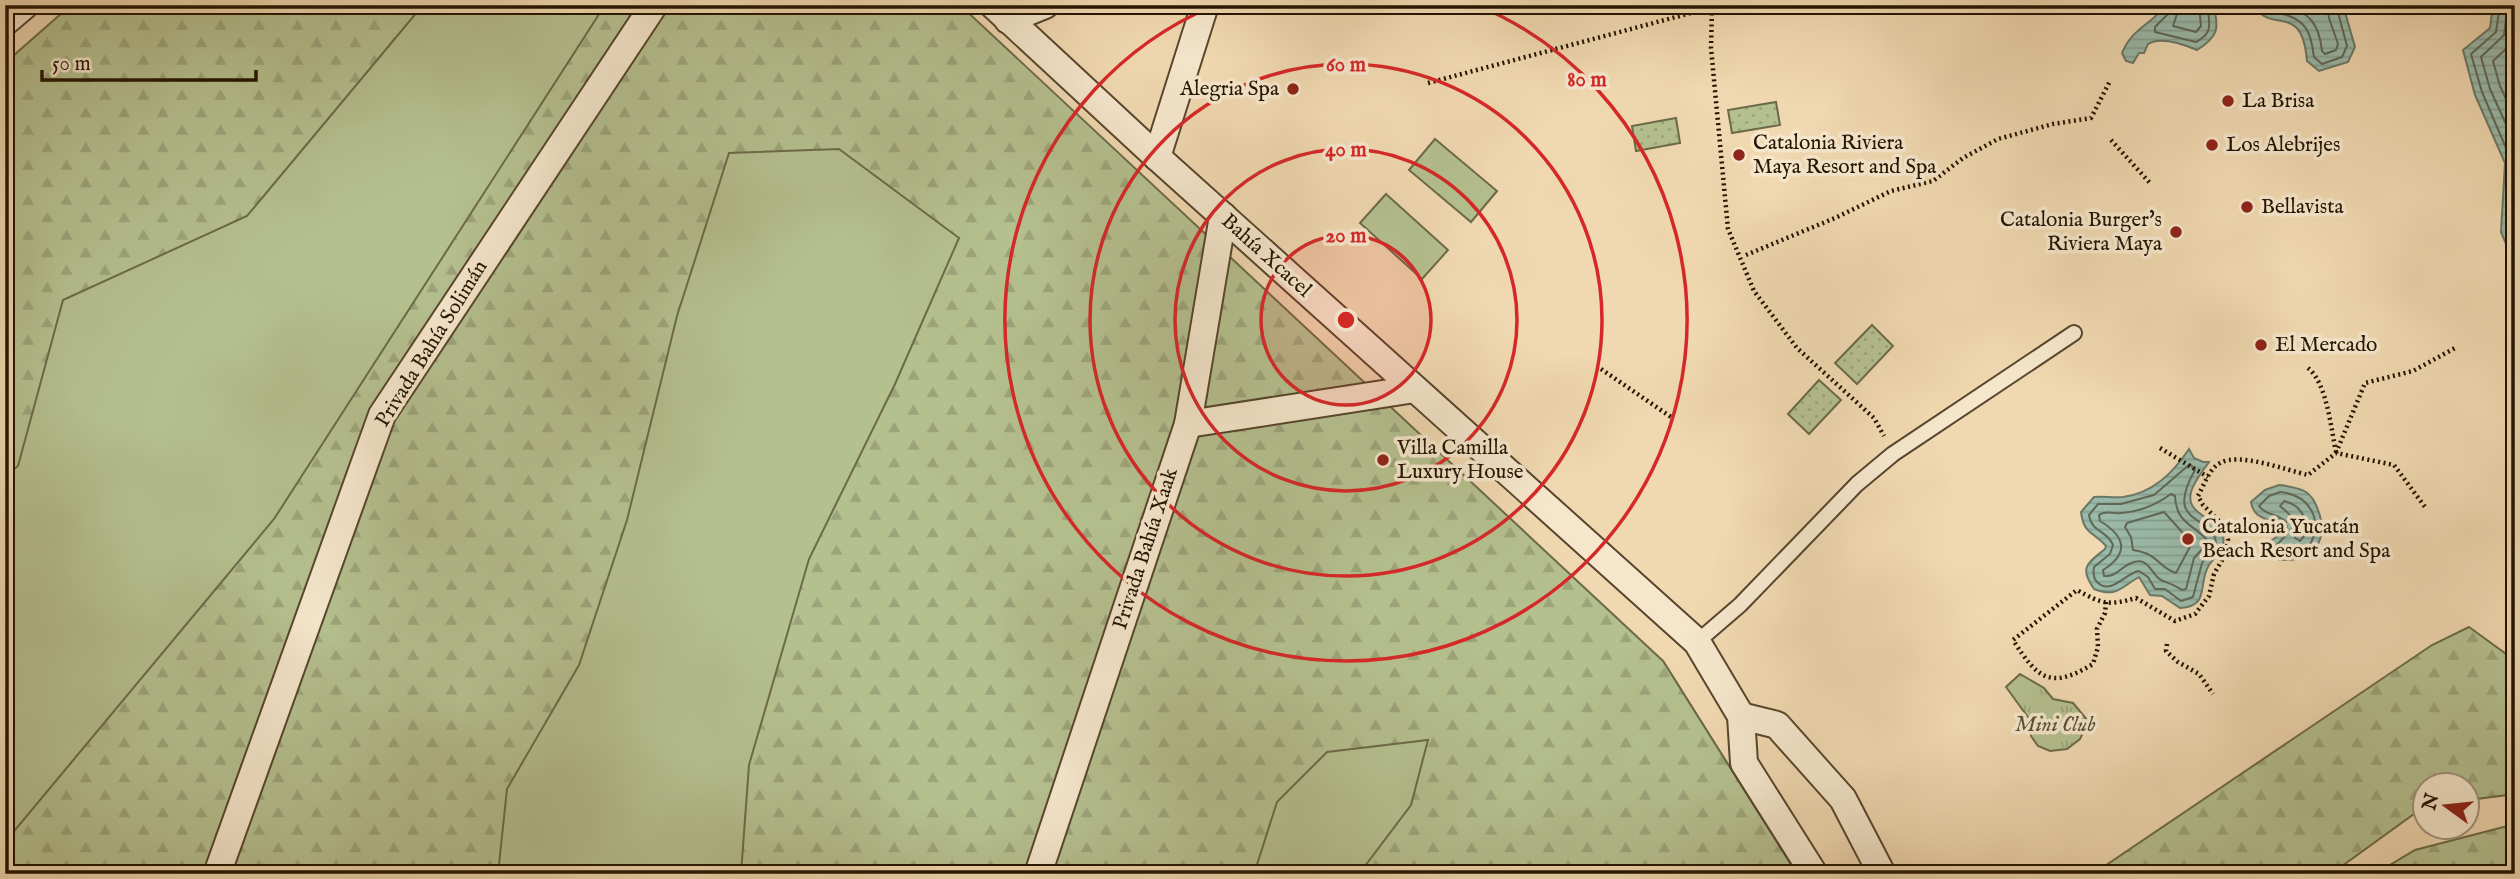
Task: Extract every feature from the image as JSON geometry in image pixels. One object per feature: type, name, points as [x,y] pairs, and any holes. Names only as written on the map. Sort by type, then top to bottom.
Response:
[{"type":"street","points":[[5,22],[24,5]]},
{"type":"street","name":"Privada Bahía Solimán","points":[[217,874],[382,415],[654,5]]},
{"type":"street","points":[[1001,12],[1045,5]]},
{"type":"street","points":[[1157,157],[1205,5]]},
{"type":"street","name":"Bahía Xcacel","points":[[1001,12],[1157,157],[1697,642],[1741,716],[1744,763],[1814,874]]},
{"type":"street","name":"Privada Bahía Xaak","points":[[1038,874],[1188,424],[1223,216]]},
{"type":"street","points":[[1188,424],[1415,389]]},
{"type":"street","points":[[1741,716],[1777,725],[1843,799],[1882,874]]},
{"type":"lane","points":[[1697,642],[1740,606],[1857,484],[1893,454],[2074,333]]},
{"type":"path","points":[[1428,83],[1721,5]]},
{"type":"path","points":[[1712,8],[1712,48],[1728,229],[1754,291],[1797,348],[1874,418],[1893,454]]},
{"type":"path","points":[[1746,255],[1891,191],[1933,181],[1963,158],[1998,139],[2053,124],[2091,118],[2110,81]]},
{"type":"path","points":[[2111,140],[2150,183]]},
{"type":"path","points":[[2106,602],[2105,613],[2096,629],[2098,647],[2093,664],[2073,676],[2043,676],[2030,666],[2013,640],[2077,590],[2092,598],[2114,604],[2136,598],[2175,621],[2195,614],[2209,596],[2214,574],[2225,555],[2228,540],[2221,523],[2198,496],[2205,475],[2222,462],[2239,459],[2308,475],[2336,453],[2365,383],[2413,371],[2455,348]]},
{"type":"path","points":[[2308,368],[2315,374],[2323,396],[2336,453]]},
{"type":"path","points":[[1601,369],[1671,417]]},
{"type":"path","points":[[2160,448],[2205,475]]},
{"type":"path","points":[[2336,453],[2394,465],[2425,507]]},
{"type":"path","points":[[2167,644],[2166,651],[2178,662],[2199,674],[2213,694]]},
{"type":"green space","points":[[71,5],[423,5],[247,216],[63,300],[18,466],[5,476],[5,63]]},
{"type":"green space","points":[[317,5],[702,5],[1663,661],[1797,874],[419,874],[366,427],[5,874],[5,293]]},
{"type":"green space","points":[[605,5],[960,5],[1663,661],[1797,874],[1359,874],[1411,805],[1428,740],[1327,752],[1277,802],[1254,874],[741,874],[749,765],[809,559],[895,384],[959,238],[839,149],[729,153],[677,316],[627,520],[579,665],[507,789],[498,874],[5,874],[5,842],[274,519]]},
{"type":"green space","points":[[1776,102],[1780,125],[1732,133],[1728,110]]},
{"type":"green space","points":[[1676,118],[1680,143],[1636,151],[1632,126]]},
{"type":"green space","points":[[1435,139],[1497,191],[1471,222],[1409,170]]},
{"type":"green space","points":[[1386,194],[1448,250],[1422,279],[1360,223]]},
{"type":"green space","points":[[1872,325],[1893,346],[1857,384],[1835,363]]},
{"type":"green space","points":[[1819,380],[1841,400],[1809,434],[1788,414]]},
{"type":"green space","points":[[2469,627],[2513,659],[2515,794],[2482,798],[2482,770],[2412,770],[2412,815],[2331,874],[2093,874],[2432,645]]},
{"type":"green space","name":"Mini Club","points":[[2020,674],[2044,688],[2053,699],[2073,703],[2088,721],[2080,739],[2067,749],[2050,751],[2038,746],[2031,736],[2030,720],[2006,687]]},
{"type":"green space","points":[[2515,824],[2515,874],[2375,874],[2415,850],[2453,840],[2482,840],[2482,833]]},
{"type":"water","points":[[2166,5],[2213,5],[2217,26],[2213,36],[2197,50],[2172,42],[2153,42],[2148,44],[2144,53],[2139,53],[2133,63],[2126,61],[2122,53],[2131,37]]},
{"type":"water","points":[[2254,5],[2343,5],[2355,47],[2348,62],[2319,71],[2307,61],[2299,31],[2293,25],[2261,14]]},
{"type":"water","points":[[2493,5],[2515,5],[2515,265],[2501,232],[2505,163],[2475,95],[2463,50],[2490,28]]},
{"type":"water","points":[[2189,449],[2194,458],[2209,462],[2192,488],[2190,500],[2197,511],[2215,524],[2223,538],[2223,547],[2206,572],[2200,599],[2190,606],[2180,608],[2162,596],[2150,595],[2139,577],[2114,592],[2094,589],[2087,576],[2087,566],[2106,546],[2084,525],[2081,512],[2094,497],[2134,495],[2153,486],[2169,474]]},
{"type":"water","points":[[2279,485],[2303,490],[2308,494],[2316,505],[2321,523],[2321,534],[2313,551],[2295,559],[2272,558],[2265,545],[2279,535],[2280,526],[2258,515],[2251,502],[2265,490]]},
{"type":"place","name":"Alegria Spa","points":[[1293,89]]},
{"type":"place","name":"La Brisa","points":[[2228,101]]},
{"type":"place","name":"Los Alebrijes","points":[[2212,145]]},
{"type":"place","name":"Catalonia Riviera Maya Resort and Spa","points":[[1739,155]]},
{"type":"place","name":"Bellavista","points":[[2247,207]]},
{"type":"place","name":"Catalonia Burger's Riviera Maya","points":[[2176,232]]},
{"type":"place","name":"El Mercado","points":[[2261,345]]},
{"type":"place","name":"Villa Camilla Luxury House","points":[[1383,460]]},
{"type":"place","name":"Catalonia Yucatán Beach Resort and Spa","points":[[2188,539]]}]
